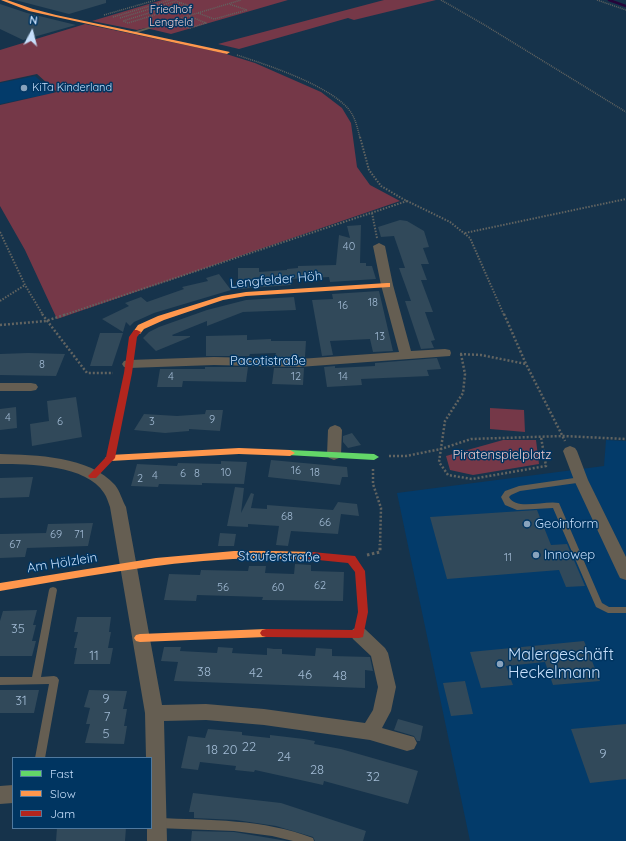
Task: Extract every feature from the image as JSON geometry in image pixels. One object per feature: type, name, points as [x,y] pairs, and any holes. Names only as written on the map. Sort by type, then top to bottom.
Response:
[{"type":"street","points":[[4,0],[31,10],[82,22],[227,52]]},
{"type":"street","points":[[378,246],[386,285],[406,355]]},
{"type":"street","name":"Lengfelder Höh","points":[[110,458],[134,337],[141,327],[161,318],[222,298],[246,294],[386,285]]},
{"type":"street","name":"Pacotistraße","points":[[129,368],[214,361],[299,363],[445,353]]},
{"type":"street","points":[[0,387],[31,387]]},
{"type":"street","points":[[334,455],[335,430]]},
{"type":"street","points":[[93,476],[110,458],[239,451],[374,457]]},
{"type":"street","points":[[570,451],[581,480],[626,574]]},
{"type":"street","points":[[0,459],[60,463],[93,476],[109,488],[118,507],[154,713],[157,841]]},
{"type":"street","name":"Stauferstraße","points":[[128,565],[202,557],[255,554],[351,559]]},
{"type":"street","points":[[351,559],[360,571],[363,612],[359,634]]},
{"type":"street","name":"Am Hölzlein","points":[[0,587],[128,565]]},
{"type":"street","points":[[140,638],[249,634],[359,634],[379,653],[387,687],[382,711],[370,732]]},
{"type":"street","points":[[154,713],[206,712],[264,717],[370,732],[407,743]]},
{"type":"street","points":[[0,795],[12,794]]},
{"type":"lane","points":[[135,32],[172,21]]},
{"type":"lane","points":[[581,480],[520,489],[508,492],[505,498],[508,503],[517,507],[556,505],[599,605],[608,610],[626,610]]},
{"type":"lane","points":[[36,680],[53,590]]},
{"type":"lane","points":[[0,681],[54,680],[40,757]]},
{"type":"lane","points":[[157,823],[256,828],[288,834],[309,841]]},
{"type":"path","points":[[82,22],[156,0]]},
{"type":"path","points":[[176,2],[116,20],[111,18],[171,0],[181,3],[187,6],[128,23],[123,21],[181,3]]},
{"type":"path","points":[[172,21],[240,0]]},
{"type":"path","points":[[441,0],[483,24],[626,112]]},
{"type":"path","points":[[597,0],[626,10]]},
{"type":"path","points":[[198,13],[214,19],[246,10],[229,3]]},
{"type":"path","points":[[142,8],[146,10]]},
{"type":"path","points":[[172,21],[183,28],[189,28],[206,23],[189,16]]},
{"type":"path","points":[[227,52],[277,69],[319,88],[338,100],[352,113],[364,161],[372,177],[382,186],[455,226],[470,238],[526,364],[570,451]]},
{"type":"path","points":[[464,233],[626,198]]},
{"type":"path","points":[[0,325],[46,321],[407,201]]},
{"type":"path","points":[[372,213],[378,246]]},
{"type":"path","points":[[0,232],[26,285],[46,321],[88,373],[129,368]]},
{"type":"path","points":[[0,301],[26,285]]},
{"type":"path","points":[[445,353],[482,355],[526,364]]},
{"type":"path","points":[[461,354],[464,374],[463,393],[445,421],[439,462],[448,475],[472,479],[546,466],[541,437]]},
{"type":"path","points":[[351,559],[380,552],[381,508],[373,484],[374,457],[406,456],[441,449],[471,440],[499,436],[626,438]]},
{"type":"shaded area","name":"KiTa Kinderland","points":[[35,76],[54,93],[0,104],[0,83]]},
{"type":"shaded area","points":[[606,440],[626,441],[626,841],[470,841],[397,493],[604,466]]},
{"type":"green space","name":"Friedhof Lengfeld","points":[[162,0],[288,0],[171,34],[146,28],[137,30],[92,21]]},
{"type":"green space","points":[[384,0],[436,0],[354,20],[348,18],[239,49],[218,44]]},
{"type":"green space","points":[[85,24],[223,53],[255,63],[321,92],[342,108],[351,123],[357,167],[370,185],[400,201],[57,319],[25,250],[0,206],[0,105],[57,92],[37,74],[0,82],[0,50]]},
{"type":"green space","points":[[490,408],[524,410],[525,432],[490,429]]},
{"type":"green space","name":"Piratenspielplatz","points":[[503,440],[536,440],[539,464],[473,475],[450,470],[446,456]]},
{"type":"building","points":[[15,0],[106,0],[106,3],[69,14]]},
{"type":"building","points":[[0,4],[27,13],[76,25],[23,40],[0,29]]},
{"type":"building","points":[[400,220],[407,221],[424,231],[429,247],[423,248],[429,264],[421,264],[427,280],[421,280],[433,312],[425,312],[435,340],[431,341],[434,348],[421,349],[405,301],[411,301],[399,268],[405,268],[394,236],[381,237],[378,227]]},
{"type":"building","points":[[361,225],[360,263],[366,263],[366,266],[372,266],[376,279],[330,282],[329,277],[290,279],[291,285],[238,289],[238,268],[259,268],[259,272],[287,270],[298,268],[298,266],[336,265],[339,235],[350,238],[347,226]]},
{"type":"building","points":[[219,274],[231,290],[154,313],[134,322],[130,326],[126,322],[123,332],[102,319],[129,306],[125,303],[141,297],[147,302],[184,289],[182,287],[208,281],[206,278]]},
{"type":"building","points":[[379,291],[393,351],[373,352],[370,339],[330,341],[333,355],[322,356],[312,300],[333,299],[332,294]]},
{"type":"building","points":[[294,297],[296,310],[243,312],[207,326],[207,321],[172,335],[190,337],[156,351],[143,338],[149,332],[159,327],[207,310],[246,300]]},
{"type":"building","points":[[100,333],[123,333],[112,366],[90,366]]},
{"type":"building","points":[[247,335],[247,340],[271,339],[271,341],[306,341],[305,357],[275,357],[276,353],[250,354],[249,356],[206,356],[206,336]]},
{"type":"building","points":[[0,354],[65,354],[56,376],[0,375]]},
{"type":"building","points":[[437,358],[441,369],[427,370],[429,376],[361,379],[362,385],[327,387],[324,367],[335,366],[335,368],[375,366],[375,363]]},
{"type":"building","points":[[205,367],[248,367],[246,382],[183,381],[182,387],[157,387],[160,369],[205,369]]},
{"type":"building","points":[[274,368],[304,368],[303,385],[272,384]]},
{"type":"building","points":[[76,397],[82,437],[32,446],[30,424],[49,421],[47,401]]},
{"type":"building","points":[[16,407],[17,428],[0,430],[0,409]]},
{"type":"building","points":[[206,410],[223,410],[220,431],[189,429],[189,431],[165,433],[134,430],[144,414],[177,416],[205,414]]},
{"type":"building","points":[[352,433],[361,445],[348,448],[343,442],[343,436]]},
{"type":"building","points":[[271,460],[347,467],[348,477],[342,477],[340,485],[268,477]]},
{"type":"building","points":[[221,461],[247,462],[244,484],[202,483],[202,485],[159,484],[158,487],[131,486],[137,464],[177,466],[178,463],[221,464]]},
{"type":"building","points":[[33,477],[29,497],[0,498],[0,478]]},
{"type":"building","points":[[235,487],[244,488],[241,513],[251,493],[254,494],[251,508],[267,509],[267,505],[333,510],[338,502],[357,504],[359,516],[341,514],[338,534],[291,531],[288,546],[276,545],[279,526],[248,524],[248,527],[227,526]]},
{"type":"building","points":[[537,510],[551,545],[567,544],[585,586],[566,587],[559,570],[447,579],[430,517]]},
{"type":"building","points":[[93,523],[88,546],[27,548],[25,557],[0,558],[0,534],[46,533],[48,524]]},
{"type":"building","points":[[220,533],[236,534],[234,546],[218,546]]},
{"type":"building","points":[[295,564],[311,565],[311,571],[344,572],[343,601],[262,600],[263,597],[197,595],[196,601],[164,600],[169,574],[200,575],[201,570],[248,571],[249,566],[266,566],[265,573],[294,574]]},
{"type":"building","points":[[37,610],[33,625],[36,625],[32,641],[36,641],[32,656],[0,656],[0,621],[3,611]]},
{"type":"building","points":[[77,617],[111,617],[109,632],[111,632],[108,648],[113,648],[110,664],[74,664],[77,648],[74,648],[78,632],[74,632]]},
{"type":"building","name":"Malergeschäft Heckelmann","points":[[584,641],[600,681],[553,685],[545,662],[506,666],[513,685],[481,688],[470,652]]},
{"type":"building","points":[[164,647],[181,647],[180,651],[217,653],[218,647],[233,648],[232,653],[267,655],[267,648],[282,649],[282,654],[315,656],[316,648],[332,649],[332,656],[370,657],[373,671],[365,670],[365,688],[174,681],[178,662],[161,661]]},
{"type":"building","points":[[465,681],[473,714],[451,716],[443,683]]},
{"type":"building","points":[[0,690],[39,690],[34,713],[0,713]]},
{"type":"building","points":[[89,690],[127,691],[123,709],[127,709],[124,726],[127,726],[124,744],[85,743],[90,724],[86,724],[90,708],[84,707]]},
{"type":"building","points":[[398,719],[423,726],[420,741],[417,741],[414,736],[394,730]]},
{"type":"building","points":[[626,724],[626,779],[590,783],[571,729]]},
{"type":"building","points":[[208,729],[242,732],[242,735],[270,738],[270,735],[315,741],[314,744],[341,749],[418,771],[408,804],[324,781],[323,785],[255,770],[254,772],[235,770],[236,766],[200,762],[198,770],[181,768],[188,736],[205,738]]},
{"type":"building","points":[[193,793],[281,803],[366,831],[363,841],[315,841],[313,837],[276,826],[236,820],[194,818],[194,812],[189,812]]},
{"type":"building","points":[[57,829],[126,829],[125,841],[56,841]]},
{"type":"building","points":[[192,831],[234,832],[287,841],[191,841]]},
{"type":"waterway","points":[[609,0],[626,6]]},
{"type":"traffic: fast","points":[[290,453],[374,457]]},
{"type":"traffic: slow","points":[[3,0],[31,10],[56,16],[227,52]]},
{"type":"traffic: slow","points":[[137,332],[141,327],[161,318],[222,298],[246,294],[387,285]]},
{"type":"traffic: slow","points":[[110,458],[239,451],[290,453]]},
{"type":"traffic: slow","points":[[0,587],[156,562],[195,558],[273,554],[312,556]]},
{"type":"traffic: slow","points":[[140,638],[266,633]]},
{"type":"traffic: jam","points":[[93,476],[110,458],[128,373],[133,337],[137,332]]},
{"type":"traffic: jam","points":[[266,633],[359,634],[363,612],[360,571],[351,559],[312,556]]},
{"type":"place","name":"KiTa Kinderland","points":[[24,88]]},
{"type":"place","name":"Geoinform","points":[[527,524]]},
{"type":"place","name":"Innowep","points":[[536,555]]},
{"type":"place","name":"Malergeschäft Heckelmann","points":[[500,664]]}]
